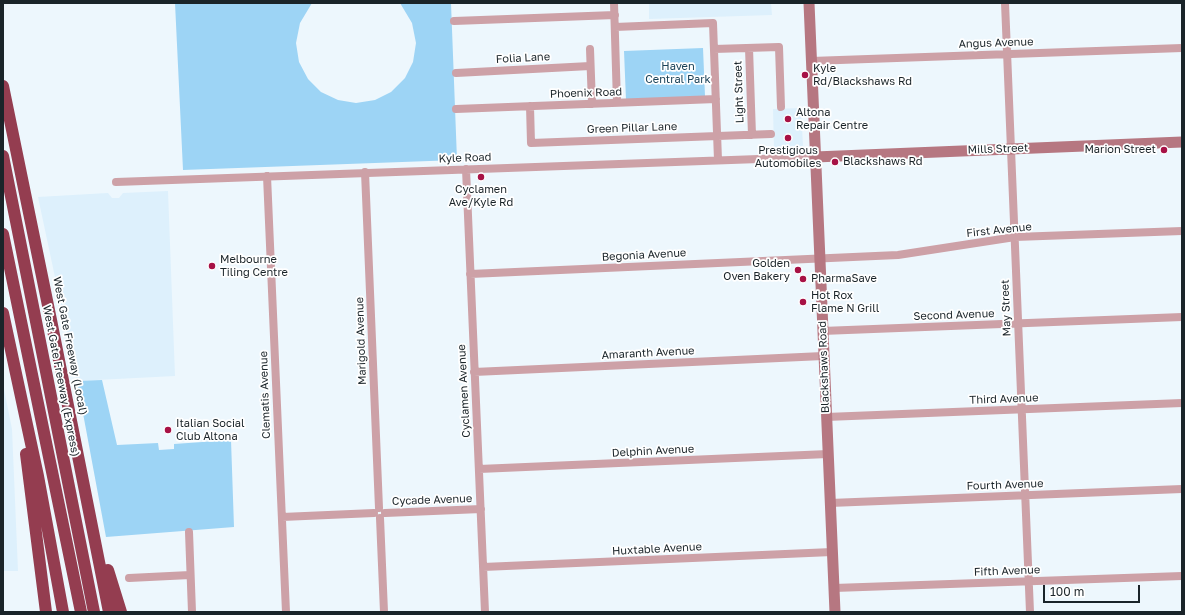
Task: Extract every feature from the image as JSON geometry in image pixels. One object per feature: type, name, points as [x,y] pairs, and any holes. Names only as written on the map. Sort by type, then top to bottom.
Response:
[{"type":"highway","name":"West Gate Freeway (Local)","points":[[3,86],[109,612]]},
{"type":"highway","name":"West Gate Freeway (Express)","points":[[3,156],[94,612]]},
{"type":"highway","points":[[3,234],[81,612]]},
{"type":"highway","points":[[3,313],[29,474],[46,612]]},
{"type":"highway","points":[[10,352],[38,476],[63,612]]},
{"type":"highway","points":[[88,503],[120,612]]},
{"type":"main road","name":"Blackshaws Road","points":[[809,3],[835,612]]},
{"type":"main road","name":"Mills Street","points":[[815,157],[1182,142]]},
{"type":"street","points":[[614,3],[617,103]]},
{"type":"street","name":"May Street","points":[[1005,3],[1030,612]]},
{"type":"street","points":[[454,21],[615,15]]},
{"type":"street","points":[[615,27],[713,23],[718,160]]},
{"type":"street","points":[[714,49],[780,47],[781,107]]},
{"type":"street","name":"Light Street","points":[[749,48],[752,135]]},
{"type":"street","name":"Angus Avenue","points":[[811,61],[1182,48]]},
{"type":"street","points":[[590,49],[592,104]]},
{"type":"street","name":"Folia Lane","points":[[456,73],[590,66]]},
{"type":"street","name":"Phoenix Road","points":[[456,109],[716,99]]},
{"type":"street","name":"Green Pillar Lane","points":[[530,106],[531,143],[771,134]]},
{"type":"street","name":"Kyle Road","points":[[116,182],[815,157]]},
{"type":"street","name":"Cyclamen Avenue","points":[[466,169],[485,612]]},
{"type":"street","name":"Marigold Avenue","points":[[365,172],[384,612]]},
{"type":"street","name":"Clematis Avenue","points":[[267,176],[286,612]]},
{"type":"street","name":"First Avenue","points":[[819,258],[898,255],[1015,237],[1182,231]]},
{"type":"street","name":"Begonia Avenue","points":[[470,274],[819,258]]},
{"type":"street","name":"Second Avenue","points":[[822,331],[1182,317]]},
{"type":"street","name":"Amaranth Avenue","points":[[474,372],[823,356]]},
{"type":"street","name":"Third Avenue","points":[[826,417],[1182,403]]},
{"type":"street","name":"Delphin Avenue","points":[[479,469],[828,454]]},
{"type":"street","name":"Fourth Avenue","points":[[830,503],[1182,489]]},
{"type":"street","name":"Cycade Avenue","points":[[282,517],[480,509]]},
{"type":"street","points":[[189,532],[192,612]]},
{"type":"street","name":"Huxtable Avenue","points":[[483,567],[832,552]]},
{"type":"street","points":[[129,578],[190,575]]},
{"type":"street","name":"Fifth Avenue","points":[[834,588],[1182,576]]},
{"type":"shaded area","points":[[649,3],[771,3],[772,15],[649,19]]},
{"type":"shaded area","points":[[801,108],[803,146],[774,148],[773,109]]},
{"type":"shaded area","points":[[168,191],[175,376],[77,381],[38,197],[108,193],[112,198],[119,198],[123,193]]},
{"type":"shaded area","points":[[3,384],[12,429],[18,571],[3,571]]},
{"type":"green space","points":[[175,3],[312,3],[300,23],[296,43],[299,62],[308,79],[321,92],[338,100],[356,103],[375,100],[391,92],[405,78],[413,62],[416,43],[412,23],[400,3],[451,3],[457,160],[183,170]]},
{"type":"green space","name":"Haven Central Park","points":[[703,48],[705,96],[626,100],[624,51]]},
{"type":"green space","points":[[102,380],[117,445],[158,443],[159,450],[174,449],[174,444],[231,440],[234,527],[106,537],[77,381]]},
{"type":"place","name":"Kyle Rd/Blackshaws Rd","points":[[805,75]]},
{"type":"place","name":"Altona Repair Centre","points":[[788,119]]},
{"type":"place","name":"Prestigious Automobiles","points":[[788,138]]},
{"type":"place","name":"Marion Street","points":[[1164,150]]},
{"type":"place","name":"Blackshaws Rd","points":[[835,162]]},
{"type":"place","name":"Cyclamen Ave/Kyle Rd","points":[[481,177]]},
{"type":"place","name":"Melbourne Tiling Centre","points":[[212,266]]},
{"type":"place","name":"Golden Oven Bakery","points":[[798,270]]},
{"type":"place","name":"PharmaSave","points":[[803,279]]},
{"type":"place","name":"Hot Rox Flame N Grill","points":[[803,302]]},
{"type":"place","name":"Italian Social Club Altona","points":[[168,430]]}]
